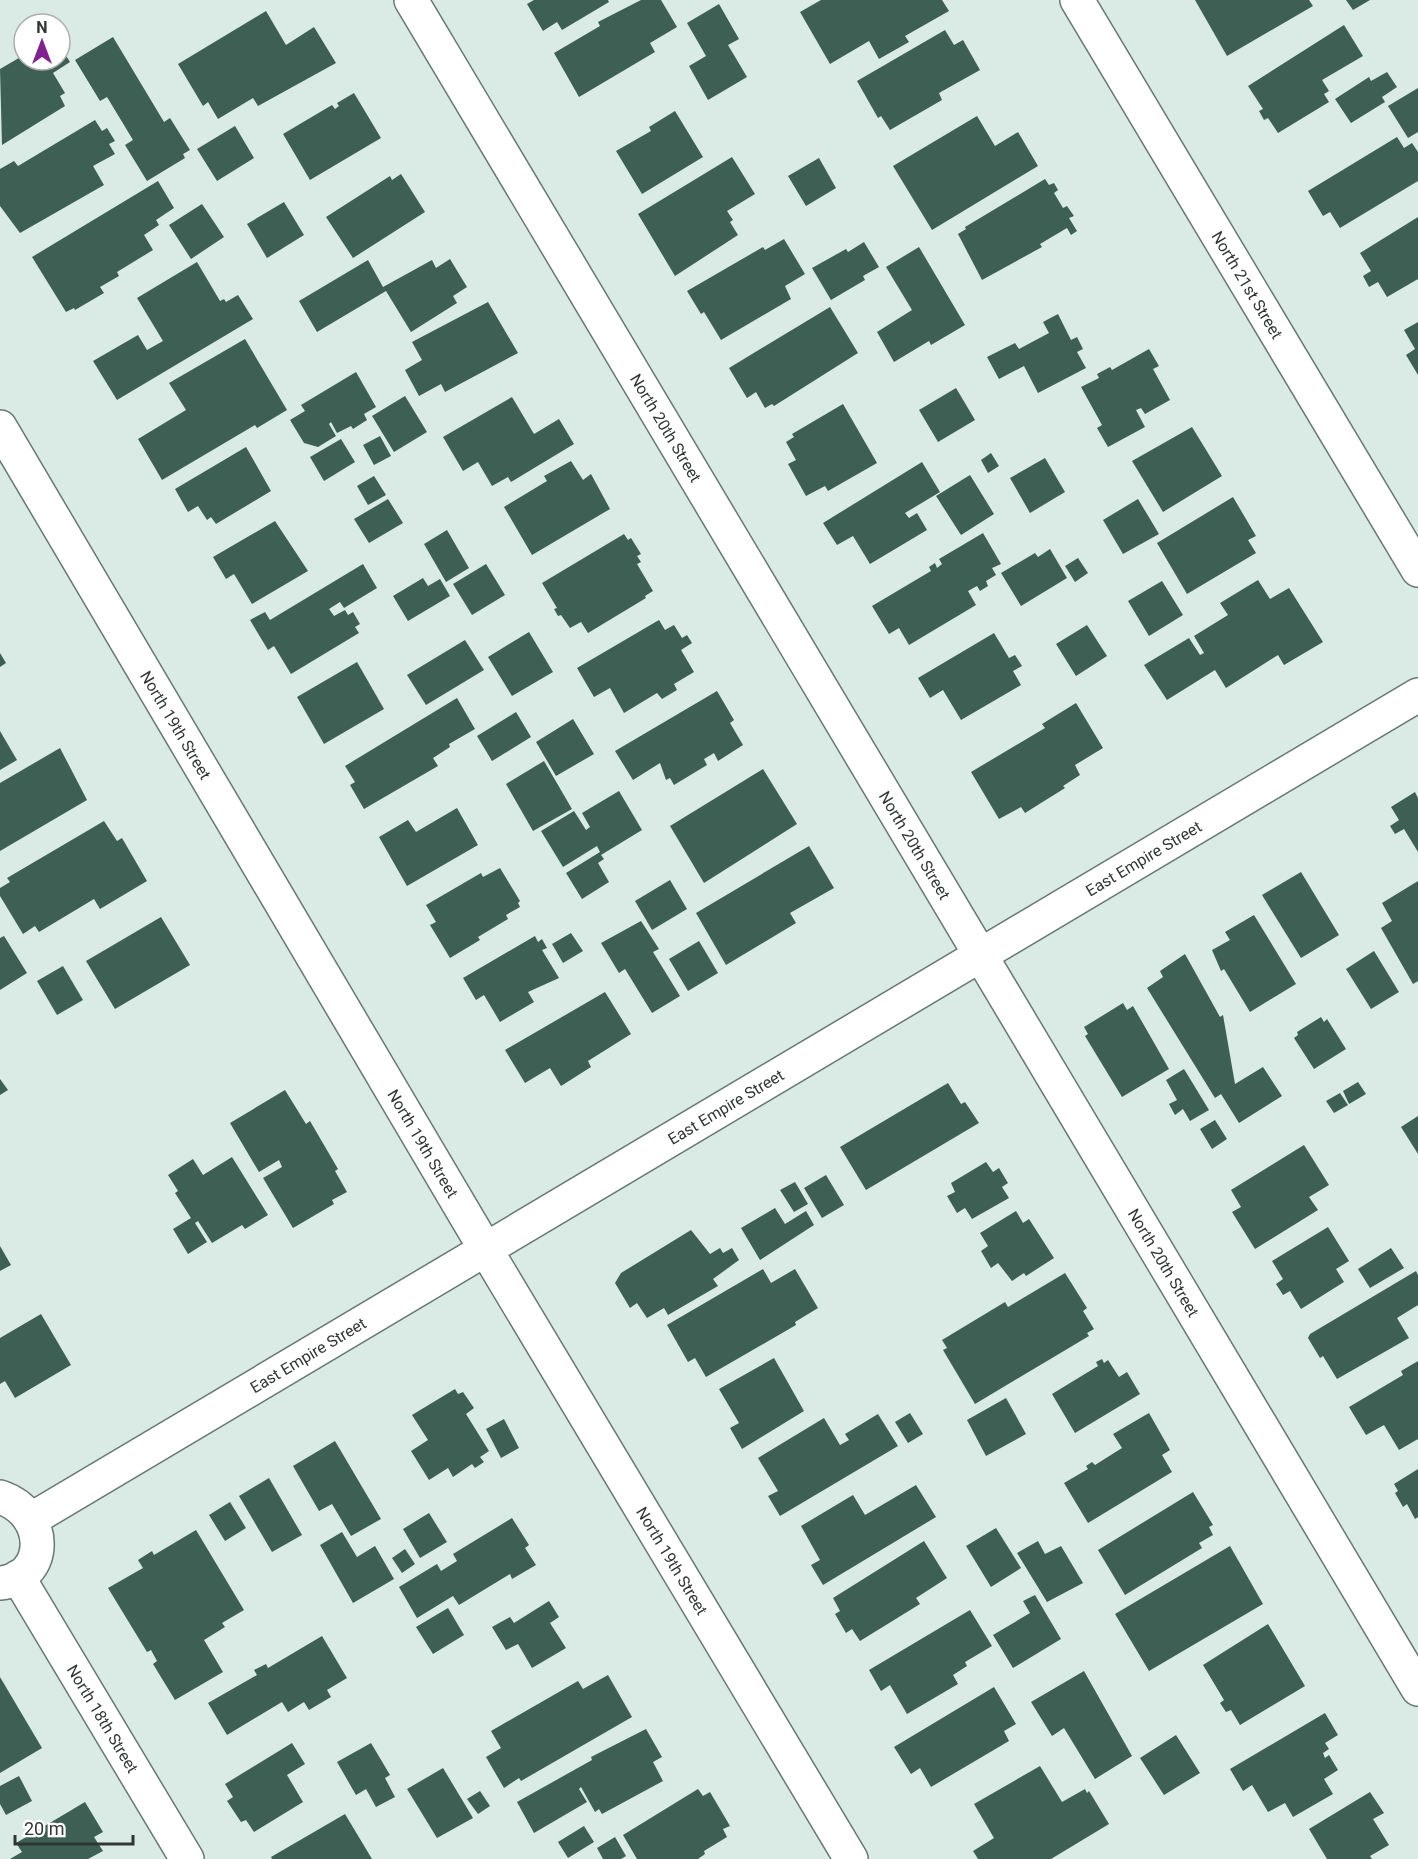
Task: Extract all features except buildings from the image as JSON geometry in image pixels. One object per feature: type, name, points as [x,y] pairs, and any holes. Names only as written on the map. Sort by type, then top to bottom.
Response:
[{"type":"street","name":"North 20th Street","points":[[411,0],[982,954],[1418,1689]]},
{"type":"street","name":"North 21st Street","points":[[1077,0],[1418,570]]},
{"type":"street","name":"North 19th Street","points":[[0,427],[486,1250],[851,1859]]},
{"type":"street","name":"East Empire Street","points":[[32,1520],[1418,695]]},
{"type":"street","points":[[0,1497],[23,1508],[32,1520],[38,1543],[35,1556],[9,1580]]},
{"type":"street","name":"North 18th Street","points":[[9,1580],[188,1859]]}]
